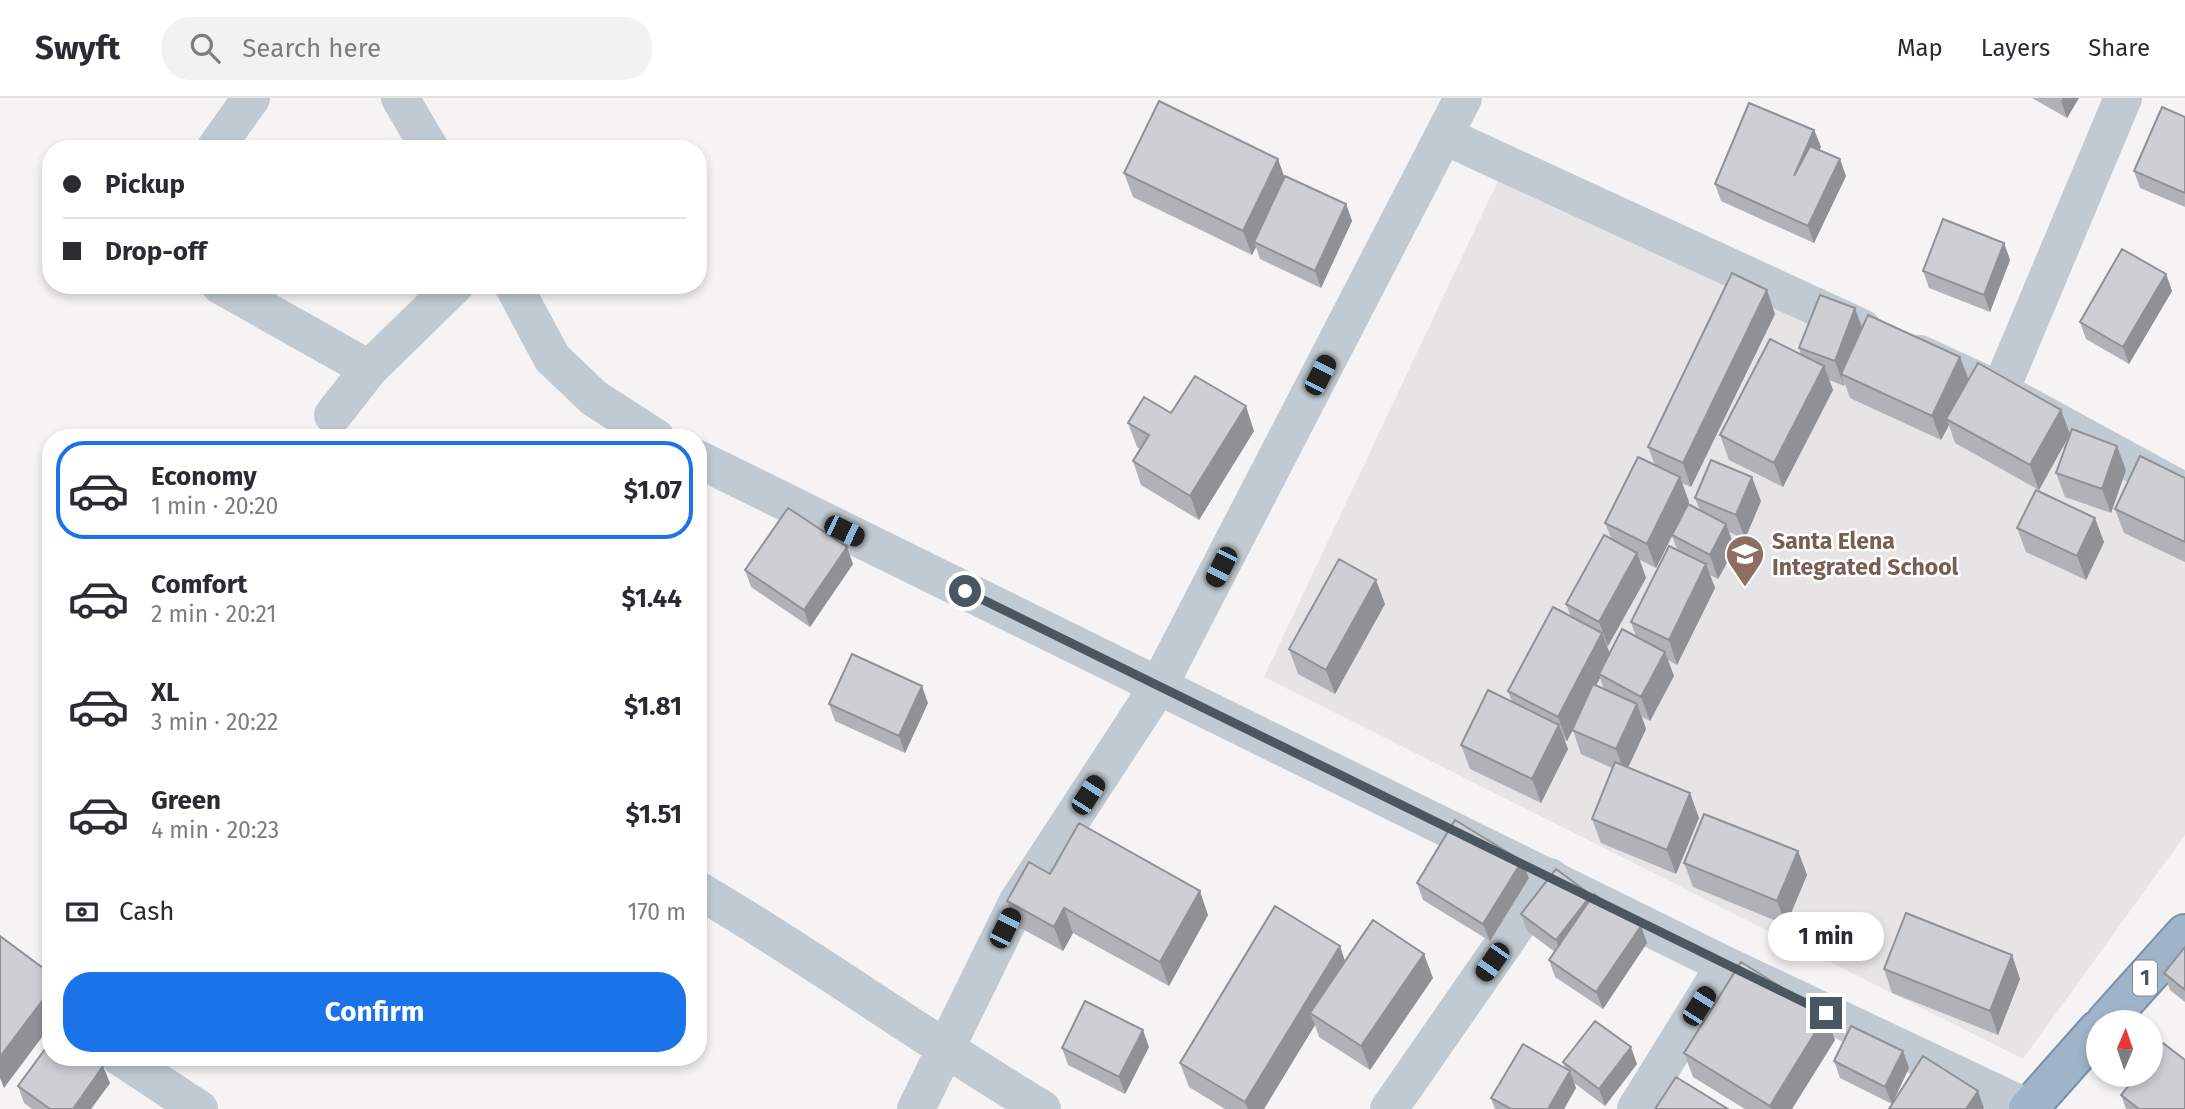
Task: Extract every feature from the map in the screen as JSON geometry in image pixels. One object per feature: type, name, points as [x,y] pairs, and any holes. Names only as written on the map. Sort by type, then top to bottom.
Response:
[{"type":"highway","name":"1","points":[[2117,1010],[2185,934]]},
{"type":"highway","points":[[2029,1109],[2086,1044]]},
{"type":"street","points":[[221,140],[251,98]]},
{"type":"street","points":[[916,1109],[1017,903],[1158,687],[1464,98]]},
{"type":"street","points":[[2000,391],[2123,98]]},
{"type":"street","points":[[1445,136],[2000,391],[2185,492]]},
{"type":"street","points":[[260,294],[278,298],[369,369]]},
{"type":"street","points":[[333,415],[369,369],[446,294]]},
{"type":"street","points":[[518,294],[552,358],[594,398],[642,429]]},
{"type":"street","points":[[707,463],[1725,965],[2029,1109]]},
{"type":"street","points":[[1389,1109],[1550,877]]},
{"type":"street","points":[[707,895],[765,930],[945,1051],[1042,1109]]},
{"type":"street","points":[[1636,1109],[1725,965]]},
{"type":"street","points":[[134,1066],[199,1109]]},
{"type":"shaded area","name":"Santa Elena Integrated School","points":[[1504,168],[2185,500],[2185,835],[2023,1059],[1264,677]]},
{"type":"building","points":[[1159,101],[1278,159],[1243,231],[1124,173]]},
{"type":"building","points":[[1749,103],[1814,130],[1794,176],[1810,146],[1840,159],[1808,226],[1715,184]]},
{"type":"building","points":[[2162,107],[2185,117],[2185,193],[2134,171]]},
{"type":"building","points":[[1285,176],[1346,204],[1315,271],[1254,242]]},
{"type":"building","points":[[1943,219],[2004,243],[1984,295],[1923,271]]},
{"type":"building","points":[[2122,249],[2166,274],[2123,347],[2080,322]]},
{"type":"building","points":[[1732,273],[1767,290],[1683,463],[1648,447]]},
{"type":"building","points":[[1820,295],[1855,308],[1835,361],[1799,348]]},
{"type":"building","points":[[1868,315],[1960,357],[1932,416],[1841,374]]},
{"type":"building","points":[[1770,339],[1824,366],[1774,463],[1720,435]]},
{"type":"building","points":[[1978,363],[2061,410],[2030,465],[1946,419]]},
{"type":"building","points":[[1195,376],[1246,406],[1190,496],[1133,461],[1149,435],[1128,423],[1144,397],[1171,413]]},
{"type":"building","points":[[2072,429],[2117,446],[2102,489],[2056,473]]},
{"type":"building","points":[[2140,456],[2185,478],[2185,542],[2115,509]]},
{"type":"building","points":[[1638,457],[1680,477],[1647,544],[1605,523]]},
{"type":"building","points":[[1711,460],[1752,477],[1736,515],[1695,498]]},
{"type":"building","points":[[2036,490],[2095,518],[2077,556],[2017,528]]},
{"type":"building","points":[[1688,504],[1726,524],[1710,555],[1672,535]]},
{"type":"building","points":[[788,508],[847,547],[804,610],[745,570]]},
{"type":"building","points":[[1604,535],[1637,553],[1599,622],[1566,604]]},
{"type":"building","points":[[1669,546],[1706,564],[1669,640],[1631,622]]},
{"type":"building","points":[[1339,559],[1376,580],[1326,670],[1289,649]]},
{"type":"building","points":[[1553,607],[1602,633],[1558,717],[1508,691]]},
{"type":"building","points":[[1622,629],[1665,652],[1641,697],[1599,674]]},
{"type":"building","points":[[852,654],[922,686],[899,736],[829,704]]},
{"type":"building","points":[[1593,684],[1637,704],[1616,749],[1572,730]]},
{"type":"building","points":[[1488,690],[1559,725],[1532,779],[1461,745]]},
{"type":"building","points":[[1615,762],[1690,793],[1667,850],[1592,819]]},
{"type":"building","points":[[1704,814],[1798,851],[1777,901],[1684,863]]},
{"type":"building","points":[[1455,820],[1522,861],[1483,924],[1417,883]]},
{"type":"building","points":[[1079,823],[1200,891],[1160,962],[1064,908],[1054,927],[1007,901],[1029,862],[1050,874]]},
{"type":"building","points":[[1556,869],[1591,895],[1556,940],[1521,914]]},
{"type":"building","points":[[1594,894],[1641,926],[1596,992],[1549,960]]},
{"type":"building","points":[[1275,906],[1340,946],[1245,1102],[1180,1063]]},
{"type":"building","points":[[1906,913],[2012,955],[1990,1011],[1884,969]]},
{"type":"building","points":[[1373,920],[1424,954],[1361,1046],[1310,1013]]},
{"type":"building","points":[[0,936],[42,967],[42,1001],[0,1057]]},
{"type":"building","points":[[2185,947],[2185,990],[2164,973]]},
{"type":"building","points":[[1741,962],[1826,1015],[1770,1106],[1684,1053]]},
{"type":"building","points":[[1085,1001],[1143,1030],[1119,1077],[1062,1048]]},
{"type":"building","points":[[1595,1021],[1631,1047],[1599,1089],[1563,1062]]},
{"type":"building","points":[[1851,1026],[1903,1051],[1885,1087],[1834,1061]]},
{"type":"building","points":[[2163,1043],[2185,1060],[2185,1109],[2139,1109],[2121,1095],[2127,1087],[2163,1087]]},
{"type":"building","points":[[1523,1044],[1570,1071],[1548,1109],[1511,1109],[1491,1098]]},
{"type":"building","points":[[42,1053],[42,1066],[103,1066],[73,1109],[50,1109],[18,1086]]},
{"type":"building","points":[[1923,1056],[1978,1091],[1966,1109],[1889,1109]]},
{"type":"building","points":[[1676,1077],[1728,1109],[1655,1109]]},
{"type":"place","name":"Santa Elena Integrated School","points":[[1745,588]]},
{"type":"route","points":[[965,591],[1826,1013]]}]
